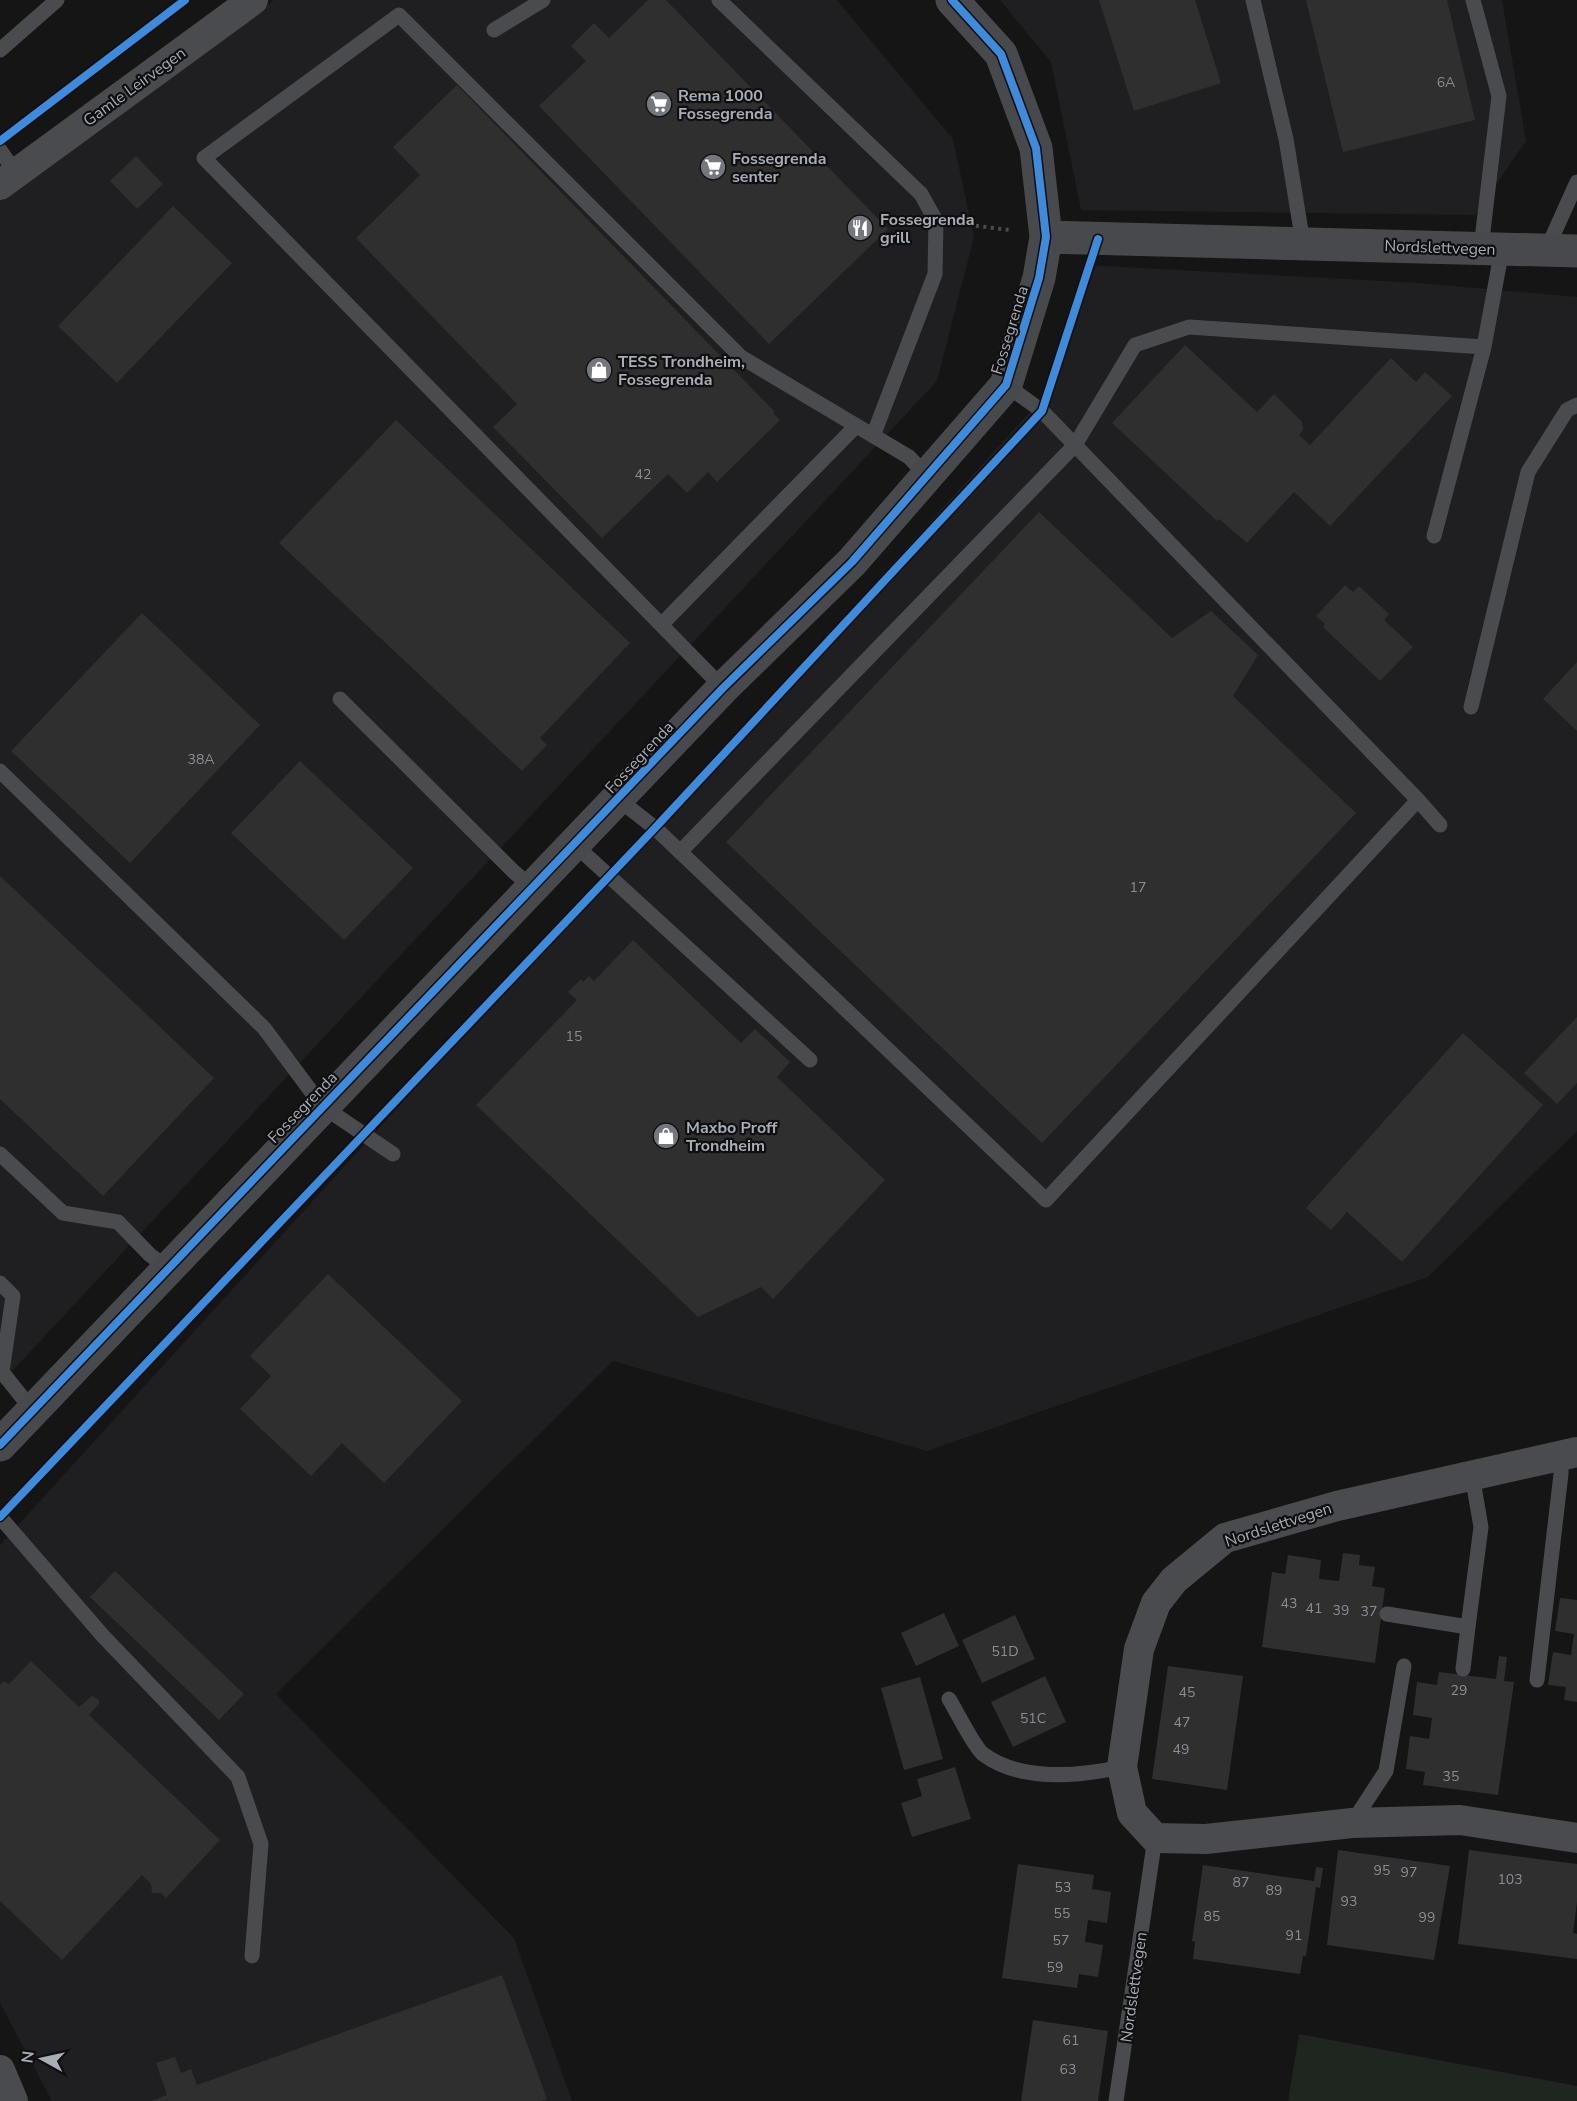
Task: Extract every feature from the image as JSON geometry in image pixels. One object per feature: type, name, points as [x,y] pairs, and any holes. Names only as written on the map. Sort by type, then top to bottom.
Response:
[{"type":"street","name":"Gamle Leirvegen","points":[[5,169],[252,0]]},
{"type":"street","name":"Fossegrenda","points":[[0,1445],[723,688],[852,562],[1006,385],[1039,278],[1033,234],[1036,148],[1001,54],[952,0]]},
{"type":"street","name":"Nordslettvegen","points":[[1033,234],[1562,251]]},
{"type":"street","name":"Nordslettvegen","points":[[1155,1838],[1132,1813],[1122,1767],[1138,1648],[1156,1603],[1174,1580],[1225,1538],[1337,1506],[1569,1454]]},
{"type":"street","points":[[1155,1838],[1206,1839],[1352,1823],[1460,1820],[1577,1838]]},
{"type":"street","points":[[0,2070],[13,2101]]},
{"type":"lane","points":[[0,50],[57,0]]},
{"type":"lane","points":[[494,30],[543,0]]},
{"type":"lane","points":[[719,0],[921,194],[936,221],[934,274],[873,436]]},
{"type":"lane","points":[[1253,0],[1286,139],[1303,243]]},
{"type":"lane","points":[[1434,536],[1484,347],[1492,249],[1499,96],[1473,0]]},
{"type":"lane","points":[[723,688],[204,158],[399,15],[741,357],[909,457],[928,477]]},
{"type":"lane","points":[[1562,251],[1577,182]]},
{"type":"lane","points":[[680,852],[1075,445],[1135,345],[1188,327],[1484,347]]},
{"type":"lane","points":[[1006,385],[1042,411],[1440,825]]},
{"type":"lane","points":[[1471,708],[1528,472],[1567,410],[1577,405]]},
{"type":"lane","points":[[662,624],[856,426]]},
{"type":"lane","points":[[340,699],[514,872],[533,888]]},
{"type":"lane","points":[[0,771],[264,1028],[322,1106],[393,1154]]},
{"type":"lane","points":[[618,799],[680,852],[1046,1200],[1418,800]]},
{"type":"lane","points":[[574,844],[810,1060]]},
{"type":"lane","points":[[0,1155],[63,1213],[118,1222],[150,1255],[168,1269]]},
{"type":"lane","points":[[0,1283],[13,1296],[2,1372],[33,1411]]},
{"type":"lane","name":"Nordslettvegen","points":[[1537,1680],[1561,1474],[1569,1454]]},
{"type":"lane","points":[[1463,1670],[1481,1527],[1473,1475]]},
{"type":"lane","points":[[0,1516],[103,1636],[238,1777],[261,1844],[252,1956]]},
{"type":"lane","points":[[1387,1614],[1468,1627]]},
{"type":"lane","points":[[1352,1823],[1386,1770],[1404,1666]]},
{"type":"lane","points":[[949,1699],[982,1754],[1026,1773],[1089,1774],[1122,1767]]},
{"type":"lane","name":"Nordslettvegen","points":[[1116,2101],[1155,1838]]},
{"type":"path","points":[[936,221],[1033,234]]},
{"type":"shaded area","points":[[274,0],[837,0],[953,139],[974,237],[937,381],[0,1384],[0,198]]},
{"type":"shaded area","points":[[1000,0],[1502,0],[1526,141],[1475,215],[1081,210],[1051,62]]},
{"type":"shaded area","points":[[1086,265],[1420,283],[1577,297],[1577,1131],[1428,1277],[927,1451],[613,1361],[276,1694],[514,1938],[572,2101],[52,2101],[0,2003],[0,1545],[1039,402]]},
{"type":"shaded area","points":[[1299,2034],[1577,2086],[1577,2101],[1288,2101]]},
{"type":"building","name":"Fossegrenda senter","points":[[648,0],[666,0],[888,229],[769,344],[539,106],[586,61],[571,46],[594,23],[609,38]]},
{"type":"building","points":[[1099,0],[1195,0],[1221,83],[1134,111]]},
{"type":"building","points":[[1306,0],[1447,0],[1475,120],[1343,152]]},
{"type":"building","points":[[457,85],[775,412],[773,413],[780,420],[717,482],[708,472],[687,493],[668,474],[602,538],[493,427],[517,404],[356,238],[420,175],[393,147]]},
{"type":"building","points":[[136,156],[163,184],[137,209],[110,181]]},
{"type":"building","points":[[173,206],[232,263],[117,383],[58,326]]},
{"type":"building","points":[[1185,345],[1257,412],[1274,394],[1302,422],[1303,430],[1299,435],[1310,445],[1391,358],[1416,382],[1425,372],[1452,396],[1330,526],[1294,492],[1247,543],[1219,519],[1217,521],[1112,423]]},
{"type":"building","points":[[396,420],[630,643],[540,738],[547,745],[522,771],[279,543]]},
{"type":"building","points":[[1039,512],[1172,638],[1211,611],[1258,655],[1233,696],[1356,813],[1042,1143],[726,842]]},
{"type":"building","points":[[1345,585],[1353,592],[1359,586],[1389,614],[1384,620],[1413,647],[1380,681],[1323,627],[1325,624],[1316,616]]},
{"type":"building","points":[[142,613],[260,725],[130,863],[11,751]]},
{"type":"building","points":[[1577,662],[1577,731],[1543,699]]},
{"type":"building","points":[[300,761],[413,868],[344,940],[231,833]]},
{"type":"building","points":[[0,876],[214,1078],[103,1196],[0,1099]]},
{"type":"building","points":[[633,940],[741,1043],[755,1029],[790,1062],[777,1077],[885,1180],[773,1299],[761,1287],[698,1317],[476,1105],[577,1000],[568,992],[581,979],[583,982],[589,976],[594,981]]},
{"type":"building","points":[[1577,1017],[1577,1083],[1557,1104],[1524,1073]]},
{"type":"building","points":[[1463,1033],[1543,1105],[1402,1262],[1347,1212],[1331,1230],[1306,1208]]},
{"type":"building","points":[[328,1274],[462,1401],[384,1483],[342,1443],[311,1476],[240,1409],[271,1376],[250,1356]]},
{"type":"building","points":[[1343,1553],[1360,1555],[1359,1565],[1375,1567],[1372,1586],[1385,1588],[1375,1663],[1262,1647],[1272,1572],[1285,1574],[1288,1555],[1321,1560],[1319,1579],[1339,1581]]},
{"type":"building","points":[[115,1571],[244,1694],[219,1720],[90,1597]]},
{"type":"building","points":[[1560,1598],[1577,1600],[1577,1702],[1564,1700],[1566,1687],[1548,1685],[1553,1652],[1571,1655],[1574,1634],[1555,1631]]},
{"type":"building","points":[[944,1613],[959,1646],[916,1666],[901,1633]]},
{"type":"building","points":[[1015,1615],[1035,1659],[982,1683],[962,1640]]},
{"type":"building","points":[[1499,1656],[1507,1657],[1504,1681],[1514,1682],[1498,1795],[1423,1785],[1425,1772],[1406,1769],[1410,1736],[1429,1739],[1432,1718],[1413,1715],[1417,1682],[1437,1685],[1439,1672],[1496,1679]]},
{"type":"building","points":[[31,1661],[79,1707],[92,1696],[99,1700],[99,1704],[89,1715],[220,1840],[166,1898],[161,1893],[152,1893],[151,1884],[142,1875],[62,1960],[0,1901],[0,1685],[4,1681],[9,1684]]},
{"type":"building","points":[[1168,1666],[1243,1676],[1227,1790],[1152,1779]]},
{"type":"building","points":[[1045,1676],[1066,1722],[1013,1747],[991,1702]]},
{"type":"building","points":[[920,1677],[943,1759],[904,1770],[881,1688]]},
{"type":"building","points":[[955,1767],[971,1819],[912,1837],[901,1803],[922,1796],[917,1779]]},
{"type":"building","points":[[1338,1850],[1450,1866],[1434,1960],[1327,1945]]},
{"type":"building","points":[[1469,1850],[1577,1864],[1577,1902],[1573,1933],[1577,1934],[1577,1959],[1458,1944]]},
{"type":"building","points":[[1018,1864],[1094,1875],[1092,1889],[1111,1892],[1107,1923],[1088,1920],[1085,1942],[1103,1945],[1098,1977],[1079,1974],[1077,1988],[1002,1978]]},
{"type":"building","points":[[1203,1865],[1314,1881],[1316,1867],[1323,1868],[1320,1888],[1316,1887],[1306,1956],[1303,1956],[1300,1974],[1193,1959],[1195,1942],[1192,1941]]},
{"type":"building","points":[[502,1975],[547,2099],[541,2101],[151,2101],[167,2095],[156,2063],[175,2057],[181,2073],[191,2069],[197,2085]]},
{"type":"building","points":[[1033,2020],[1108,2031],[1098,2101],[1021,2101]]},
{"type":"cycle path","points":[[0,141],[185,0]]},
{"type":"cycle path","points":[[0,1445],[723,688],[852,562],[1006,385],[1039,278],[1046,237],[1036,148],[1001,54],[952,0]]},
{"type":"cycle path","points":[[0,1517],[655,828],[1042,411],[1098,239]]},
{"type":"place","name":"Rema 1000 Fossegrenda","points":[[659,104]]},
{"type":"place","name":"Fossegrenda senter","points":[[713,167]]},
{"type":"place","name":"Fossegrenda grill","points":[[860,228]]},
{"type":"place","name":"TESS Trondheim, Fossegrenda","points":[[599,370]]},
{"type":"place","name":"Maxbo Proff Trondheim","points":[[666,1136]]}]
